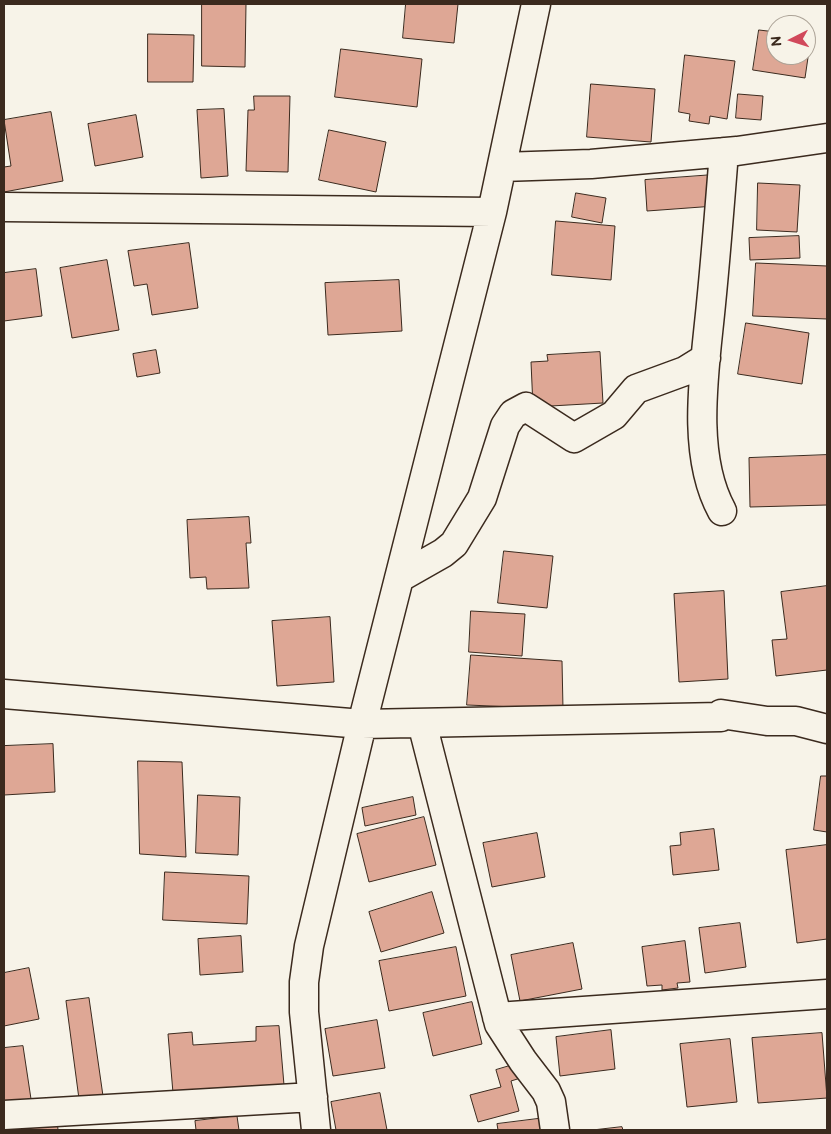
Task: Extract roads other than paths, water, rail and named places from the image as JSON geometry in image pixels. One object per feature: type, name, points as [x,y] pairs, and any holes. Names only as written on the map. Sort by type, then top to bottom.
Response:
[{"type":"street","points":[[316,1130],[304,1012],[304,982],[308,955],[362,724],[492,212],[536,4]]},
{"type":"street","points":[[502,167],[591,164],[724,152],[827,138]]},
{"type":"street","points":[[722,510],[713,495],[706,470],[703,394],[724,152]]},
{"type":"street","points":[[4,207],[492,212]]},
{"type":"street","points":[[399,578],[443,553],[454,544],[482,498],[505,426],[513,414],[526,407],[574,438],[614,415],[636,389],[685,371],[706,358]]},
{"type":"street","points":[[4,694],[362,724],[721,717],[721,714],[767,721],[796,721],[827,729]]},
{"type":"street","points":[[422,723],[496,1017],[511,1045],[546,1091],[551,1102],[555,1130]]},
{"type":"street","points":[[496,1017],[827,994]]},
{"type":"street","points":[[4,1115],[313,1097]]}]
